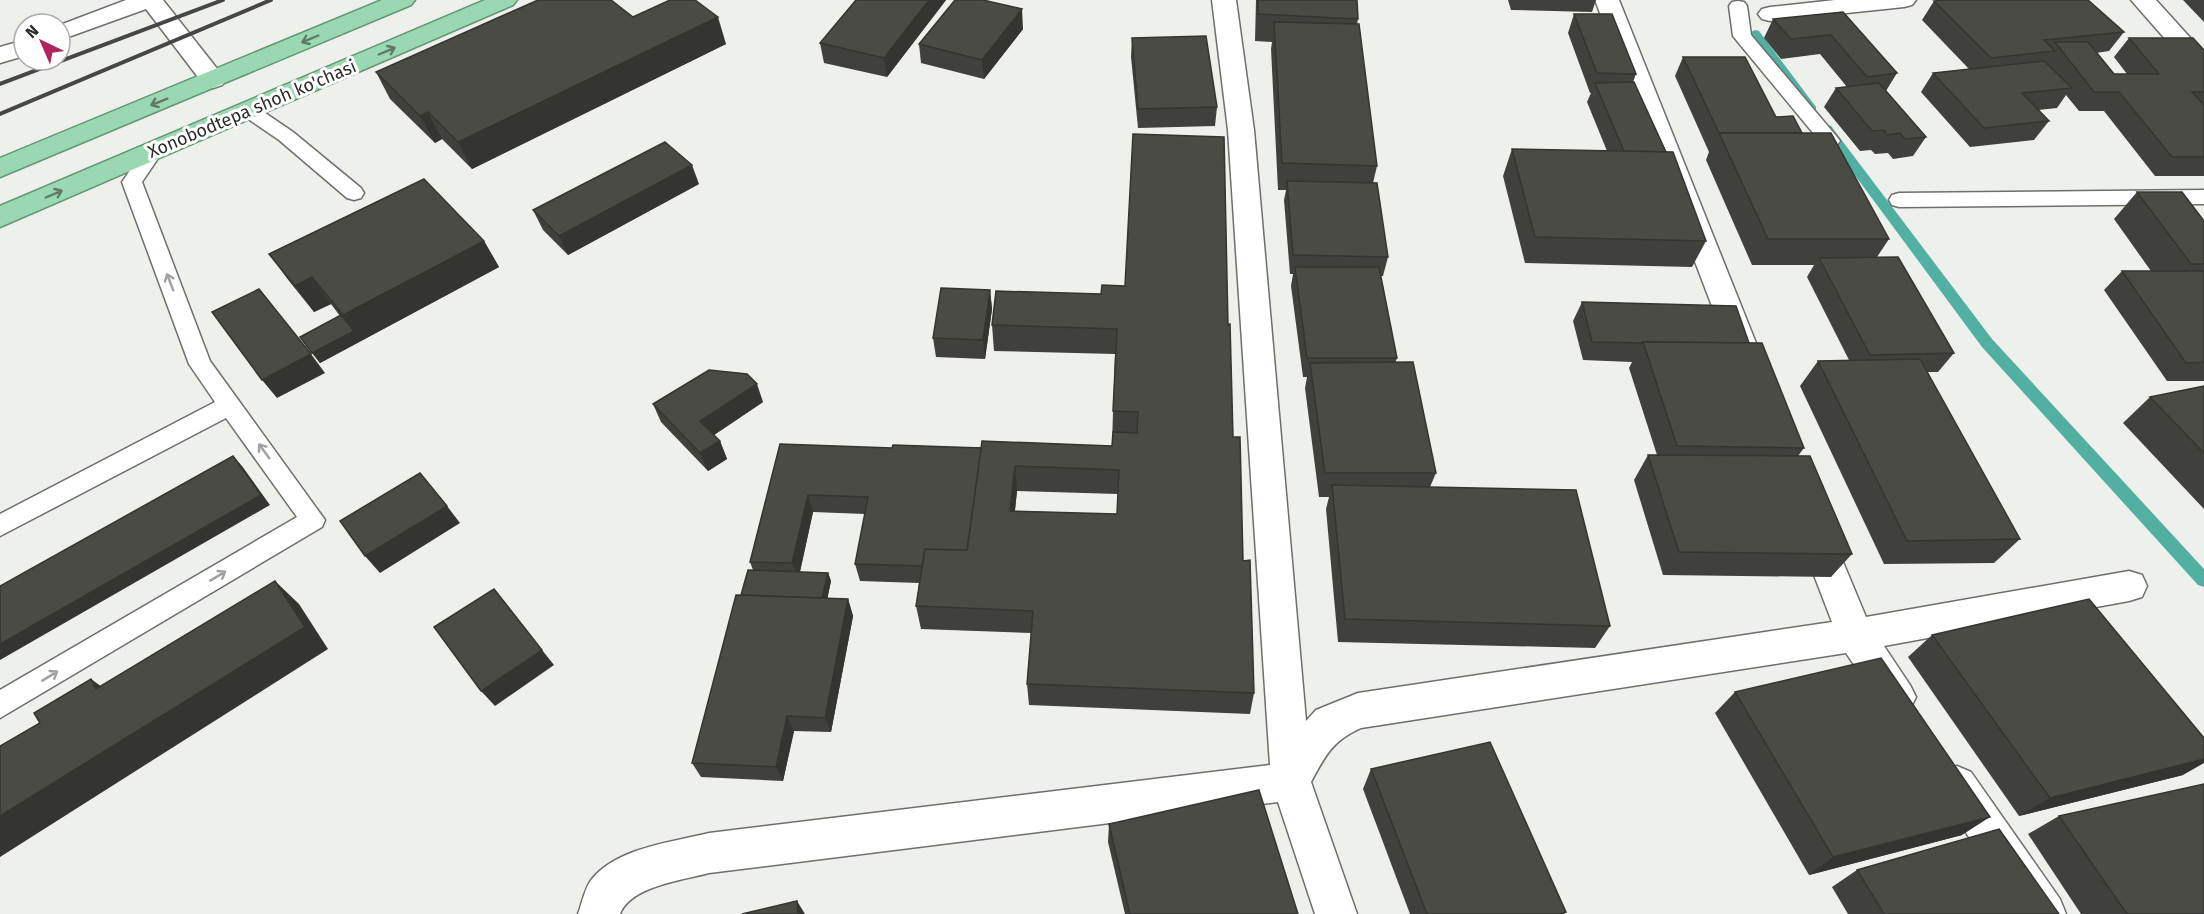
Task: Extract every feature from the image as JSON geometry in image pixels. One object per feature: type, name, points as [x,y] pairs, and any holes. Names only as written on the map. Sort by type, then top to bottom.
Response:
[{"type":"highway","name":"Xonobodtepa shoh ko'chasi","points":[[0,168],[403,0]]},
{"type":"highway","name":"Xonobodtepa shoh ko'chasi","points":[[0,217],[505,0]]},
{"type":"street","points":[[72,25],[96,8],[150,0],[213,80]]},
{"type":"street","points":[[1224,0],[1241,130],[1291,781],[1336,914]]},
{"type":"street","points":[[1607,0],[1755,379]]},
{"type":"street","points":[[1770,14],[1904,0]]},
{"type":"street","points":[[2143,0],[2204,68]]},
{"type":"street","points":[[1807,513],[1855,635],[1914,722]]},
{"type":"street","points":[[1291,781],[1313,740],[1330,723],[1358,711],[1855,635],[2129,586]]},
{"type":"street","points":[[1940,760],[2045,914]]},
{"type":"street","points":[[598,914],[606,894],[634,872],[709,854],[1291,781]]},
{"type":"lane","points":[[1732,3],[1770,14]]},
{"type":"lane","points":[[1732,3],[1742,36],[1830,141]]},
{"type":"lane","points":[[248,110],[286,136],[354,193]]},
{"type":"lane","points":[[0,705],[313,520],[200,364],[132,182],[153,151]]},
{"type":"lane","points":[[1899,200],[2204,197]]},
{"type":"lane","points":[[0,526],[230,405]]},
{"type":"building","points":[[538,0],[611,0],[633,17],[670,0],[695,0],[718,17],[458,142],[428,112],[420,116],[376,72]]},
{"type":"building","points":[[856,0],[929,0],[884,58],[820,43]]},
{"type":"building","points":[[955,0],[983,0],[1022,9],[982,60],[919,44]]},
{"type":"building","points":[[1258,0],[1357,0],[1358,19],[1258,14]]},
{"type":"building","points":[[2088,0],[2124,32],[2044,40],[2055,51],[1991,58],[1934,1]]},
{"type":"building","points":[[1843,12],[1897,73],[1867,77],[1831,35],[1791,39],[1773,19]]},
{"type":"building","points":[[1574,14],[1612,14],[1636,74],[1597,73]]},
{"type":"building","points":[[1274,22],[1359,24],[1377,166],[1282,163]]},
{"type":"building","points":[[1206,36],[1217,107],[1138,109],[1132,38]]},
{"type":"building","points":[[2129,38],[2193,38],[2204,50],[2204,92],[2192,92],[2204,105],[2204,157],[2172,157],[2119,92],[2094,92],[2055,42],[2088,42],[2114,74],[2159,74]]},
{"type":"building","points":[[1683,57],[1745,57],[1776,117],[1793,116],[1802,133],[1719,133]]},
{"type":"building","points":[[2044,61],[2072,88],[2022,93],[2049,121],[1984,128],[1933,73]]},
{"type":"building","points":[[1634,82],[1666,152],[1624,151],[1595,83]]},
{"type":"building","points":[[1879,83],[1926,137],[1905,139],[1900,133],[1887,135],[1884,130],[1872,131],[1836,88]]},
{"type":"building","points":[[1719,133],[1831,133],[1889,239],[1768,239]]},
{"type":"building","points":[[1133,134],[1224,137],[1233,437],[1240,437],[1243,561],[1250,560],[1254,693],[1027,684],[1033,611],[916,606],[925,549],[967,550],[982,441],[1112,446],[1113,432],[1137,433],[1138,412],[1113,411],[1117,329],[992,325],[996,291],[1101,294],[1102,285],[1125,286]],"holes":[[[1015,466],[1119,470],[1117,514],[1010,511]]]},
{"type":"building","points":[[665,142],[692,165],[559,236],[533,210]]},
{"type":"building","points":[[1512,149],[1673,152],[1706,241],[1535,237]]},
{"type":"building","points":[[424,179],[484,241],[343,315],[312,277],[295,286],[269,254]]},
{"type":"building","points":[[1287,181],[1377,183],[1388,257],[1293,255]]},
{"type":"building","points":[[2137,192],[2182,192],[2204,221],[2204,264],[2191,264]]},
{"type":"building","points":[[1898,257],[1954,353],[1870,355],[1819,258]]},
{"type":"building","points":[[1295,267],[1379,267],[1397,358],[1307,358]]},
{"type":"building","points":[[2122,271],[2204,271],[2204,362],[2186,363]]},
{"type":"building","points":[[941,288],[990,290],[983,340],[933,338]]},
{"type":"building","points":[[259,289],[311,354],[262,380],[212,312]]},
{"type":"building","points":[[1582,302],[1736,306],[1749,343],[1592,342]]},
{"type":"building","points":[[341,315],[354,331],[312,353],[300,337]]},
{"type":"building","points":[[1643,342],[1762,343],[1804,448],[1677,446]]},
{"type":"building","points":[[1920,359],[2020,539],[1907,541],[1818,361]]},
{"type":"building","points":[[1413,362],[1436,473],[1325,473],[1310,363]]},
{"type":"building","points":[[709,370],[747,374],[757,384],[700,421],[720,441],[700,453],[653,404]]},
{"type":"building","points":[[2204,386],[2204,453],[2150,397]]},
{"type":"building","points":[[780,444],[981,448],[967,550],[925,549],[922,566],[855,564],[868,497],[808,495],[792,563],[750,562]]},
{"type":"building","points":[[1648,455],[1810,456],[1852,554],[1679,552]]},
{"type":"building","points":[[233,456],[261,495],[0,644],[0,586]]},
{"type":"building","points":[[420,473],[447,506],[365,556],[340,521]]},
{"type":"building","points":[[1332,485],[1576,490],[1610,626],[1345,619]]},
{"type":"building","points":[[748,570],[828,573],[822,598],[741,595]]},
{"type":"building","points":[[275,581],[305,627],[0,816],[0,746],[40,723],[34,713],[91,679],[96,689]]},
{"type":"building","points":[[494,589],[542,650],[481,691],[434,627]]},
{"type":"building","points":[[736,595],[848,599],[825,718],[787,716],[776,767],[692,763]]},
{"type":"building","points":[[2089,599],[2204,738],[2204,759],[2050,798],[1932,635]]},
{"type":"building","points":[[1881,658],[1990,817],[1833,857],[1735,692]]},
{"type":"building","points":[[1490,742],[1566,912],[1560,914],[1427,914],[1371,769]]},
{"type":"building","points":[[2204,784],[2204,914],[2127,914],[2059,816]]},
{"type":"building","points":[[1259,790],[1298,914],[1130,914],[1109,824]]},
{"type":"building","points":[[1999,829],[2059,914],[1884,914],[1857,870]]},
{"type":"building","points":[[797,901],[798,914],[742,914]]},
{"type":"waterway","points":[[1755,33],[1812,110]]},
{"type":"waterway","points":[[1827,129],[1987,343],[2204,580]]},
{"type":"railway","points":[[0,84],[223,0]]},
{"type":"railway","points":[[0,114],[271,0]]}]
